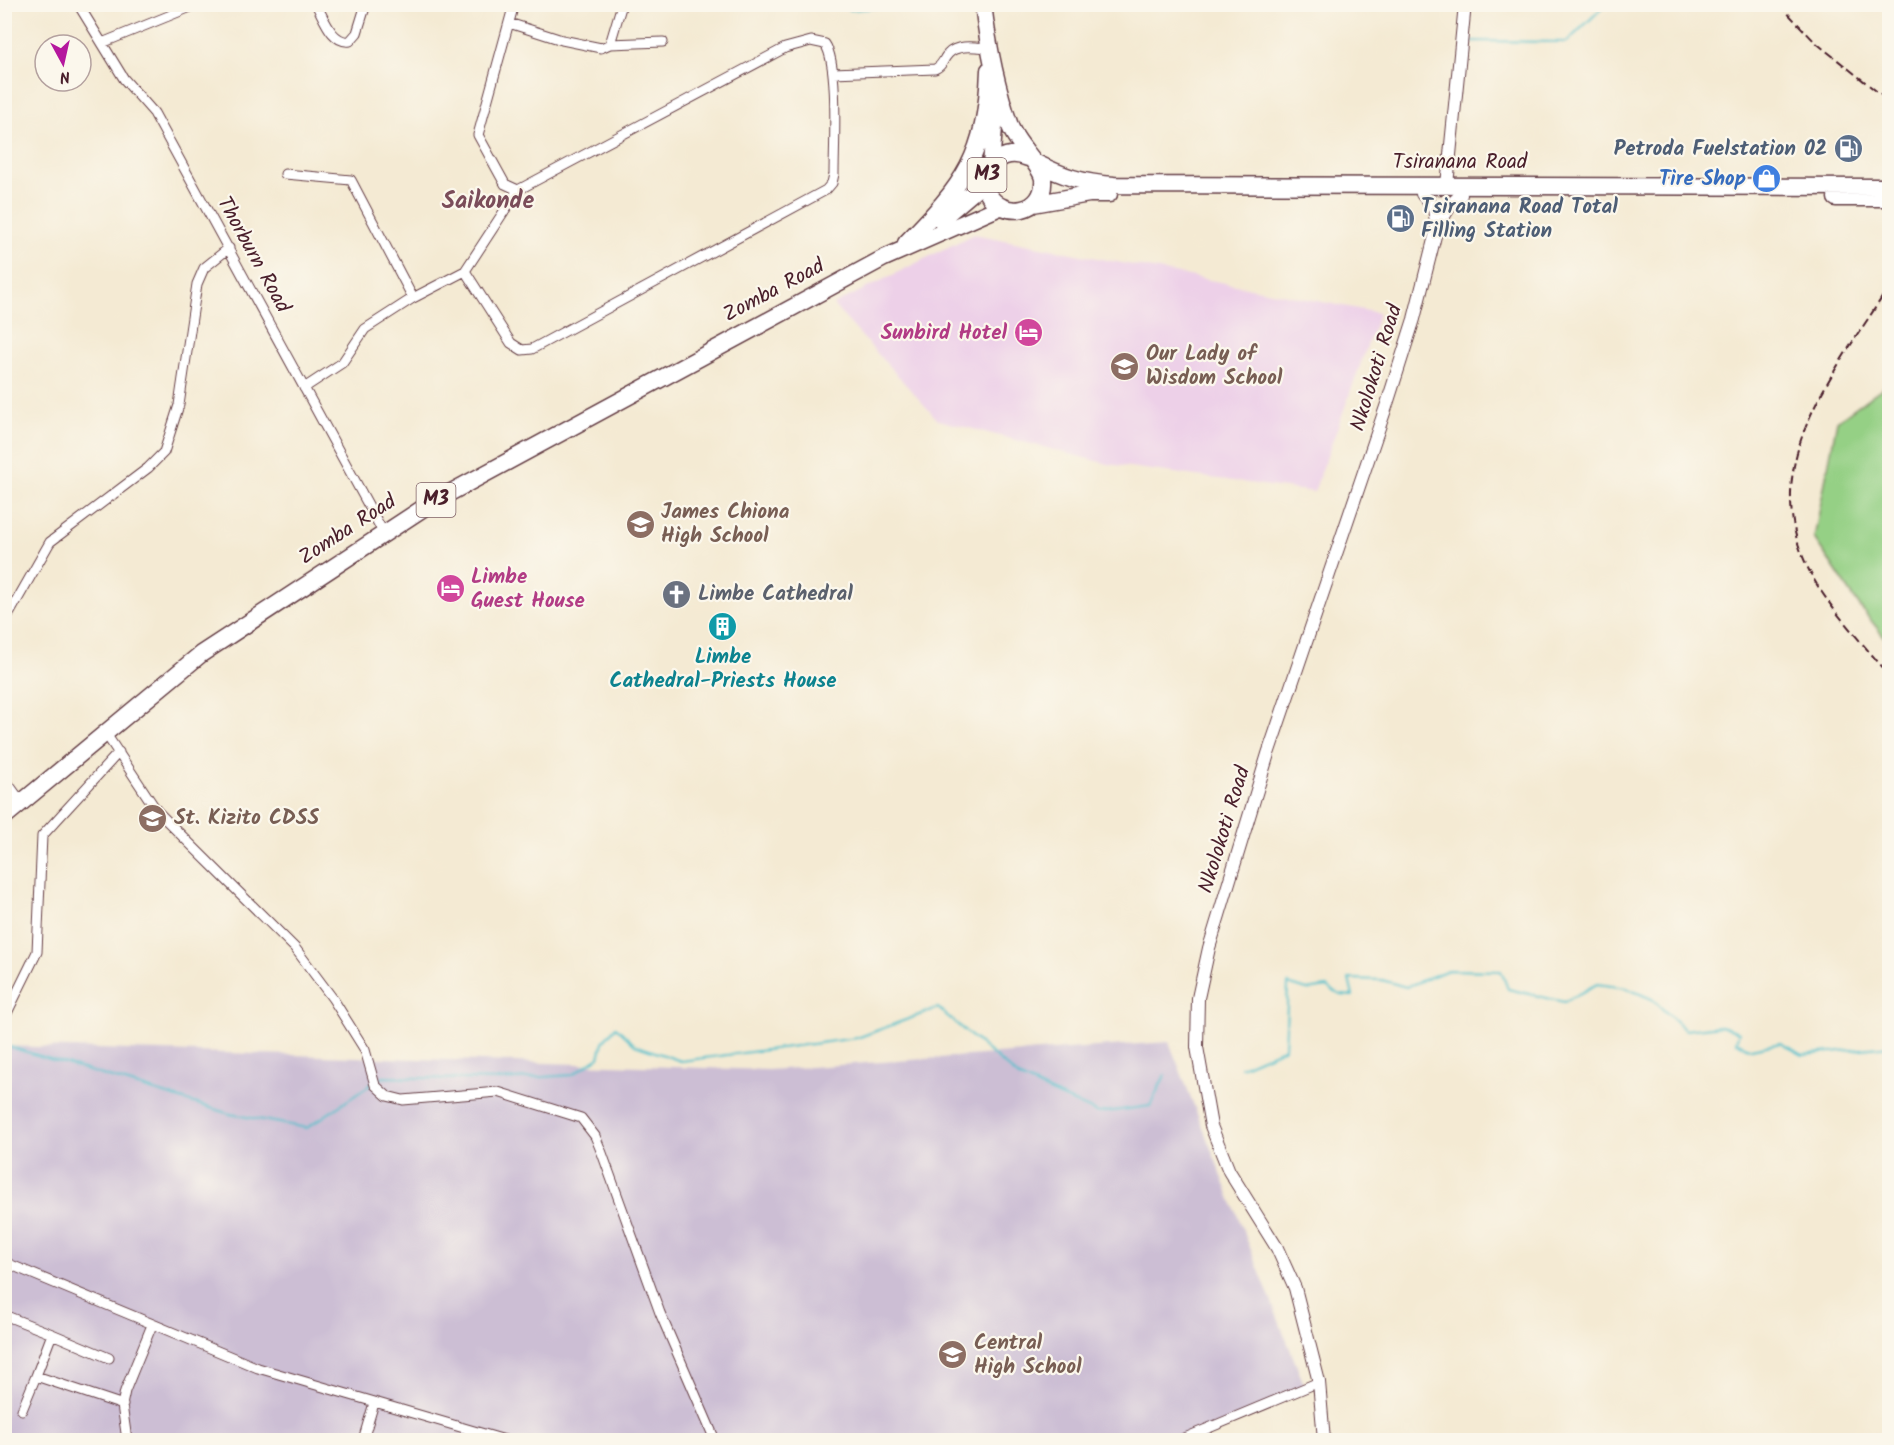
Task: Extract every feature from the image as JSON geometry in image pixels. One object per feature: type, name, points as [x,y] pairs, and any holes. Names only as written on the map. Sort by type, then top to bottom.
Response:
[{"type":"highway","name":"M3","points":[[983,4],[988,51],[996,76],[1010,126],[1041,173],[1043,187],[1033,204],[1014,211],[1000,207],[990,198],[989,173],[997,122],[996,76]]},
{"type":"highway","points":[[904,248],[936,214],[964,176],[979,145],[988,104],[988,51]]},
{"type":"highway","name":"M3","points":[[989,173],[1008,154],[1031,160]]},
{"type":"highway","name":"Tsiranana Road","points":[[1031,160],[1065,177],[1088,183],[1114,185],[1890,187]]},
{"type":"highway","name":"Zomba Road","points":[[904,248],[989,173]]},
{"type":"highway","name":"Tsiranana Road","points":[[1033,204],[1089,194],[1890,198]]},
{"type":"highway","name":"Zomba Road","points":[[4,817],[201,654],[383,532],[477,477],[904,248],[1000,207]]},
{"type":"main road","points":[[1447,185],[1465,4]]},
{"type":"main road","points":[[1422,194],[1434,209],[1437,228]]},
{"type":"main road","name":"Nkolokoti Road","points":[[1324,1440],[1319,1382],[1300,1303],[1289,1274],[1268,1232],[1229,1171],[1211,1126],[1197,1047],[1198,998],[1209,948],[1268,754],[1387,404],[1414,319],[1437,228],[1452,203],[1461,195]]},
{"type":"street","name":"Thorburn Road","points":[[78,4],[124,79],[154,113],[383,532]]},
{"type":"street","points":[[102,44],[198,4]]},
{"type":"street","points":[[316,4],[335,37],[344,42],[350,41],[357,33],[366,4]]},
{"type":"street","points":[[514,4],[478,135],[505,184],[518,190]]},
{"type":"street","points":[[610,44],[622,4]]},
{"type":"street","points":[[508,23],[562,40],[601,48],[610,44],[663,42]]},
{"type":"street","points":[[304,388],[342,363],[365,329],[413,298],[465,271],[518,190],[785,48],[811,41],[825,44],[832,56],[833,73],[834,174],[829,187],[532,349],[516,348],[465,271]]},
{"type":"street","points":[[833,73],[935,69],[941,66],[949,53],[956,49],[988,51]]},
{"type":"street","points":[[285,174],[351,180],[413,298]]},
{"type":"street","points":[[4,623],[50,542],[148,468],[164,452],[179,405],[197,284],[204,268],[229,248]]},
{"type":"street","points":[[106,734],[157,811],[295,948],[333,999],[365,1050],[374,1080],[387,1096],[403,1100],[498,1092],[522,1101],[561,1109],[584,1120],[602,1152],[660,1312],[715,1440]]},
{"type":"street","points":[[4,1019],[37,952],[42,836],[119,752]]},
{"type":"street","points":[[4,778],[21,803]]},
{"type":"street","points":[[4,1262],[258,1368],[505,1440]]},
{"type":"street","points":[[4,1315],[109,1358]]},
{"type":"street","points":[[128,1440],[123,1405],[132,1368],[152,1325]]},
{"type":"street","points":[[22,1410],[52,1334]]},
{"type":"street","points":[[36,1376],[123,1405]]},
{"type":"street","points":[[1180,1440],[1319,1382]]},
{"type":"street","points":[[363,1440],[374,1403]]},
{"type":"shaded area","name":"Our Lady of Wisdom School","points":[[974,234],[1379,313],[1314,492],[1108,464],[938,420],[833,305]]},
{"type":"shaded area","points":[[1169,1042],[1305,1387],[1197,1440],[5,1440],[5,1046],[768,1070]]},
{"type":"green space","points":[[1889,383],[1889,643],[1861,608],[1814,538],[1837,421]]},
{"type":"waterway","points":[[849,10],[921,4]]},
{"type":"waterway","points":[[1467,41],[1567,42],[1606,4]]},
{"type":"waterway","points":[[1241,1067],[1285,1048],[1288,984],[1307,990],[1327,987],[1340,995],[1353,996],[1349,979],[1382,980],[1406,987],[1448,970],[1501,971],[1508,989],[1564,1002],[1597,984],[1626,988],[1652,999],[1685,1030],[1721,1026],[1739,1032],[1736,1042],[1751,1049],[1781,1043],[1803,1055],[1890,1046]]},
{"type":"waterway","points":[[378,1080],[383,1077],[500,1080],[572,1075],[599,1057],[603,1042],[616,1027],[635,1045],[681,1061],[857,1038],[938,1008],[1020,1078],[1098,1113],[1150,1106],[1165,1075]]},
{"type":"waterway","points":[[4,1045],[230,1114],[307,1128],[373,1083]]},
{"type":"railway","points":[[1779,4],[1815,42],[1890,102]]},
{"type":"railway","points":[[1890,285],[1844,355],[1806,427],[1794,464],[1791,502],[1798,542],[1816,583],[1842,619],[1890,676]]},
{"type":"place","name":"Petroda Fuelstation 02","points":[[1848,149]]},
{"type":"place","name":"Tire Shop","points":[[1767,179]]},
{"type":"place","name":"Tsiranana Road Total Filling Station","points":[[1400,219]]},
{"type":"place","name":"Sunbird Hotel","points":[[1028,333]]},
{"type":"place","name":"Our Lady of Wisdom School","points":[[1125,366]]},
{"type":"place","name":"James Chiona High School","points":[[640,524]]},
{"type":"place","name":"Limbe Guest House","points":[[450,589]]},
{"type":"place","name":"Limbe Cathedral","points":[[677,594]]},
{"type":"place","name":"Limbe Cathedral-Priests House","points":[[723,626]]},
{"type":"place","name":"St. Kizito CDSS","points":[[153,818]]},
{"type":"place","name":"Central High School","points":[[953,1355]]},
{"type":"district","name":"Saikonde","points":[[488,201]]}]
